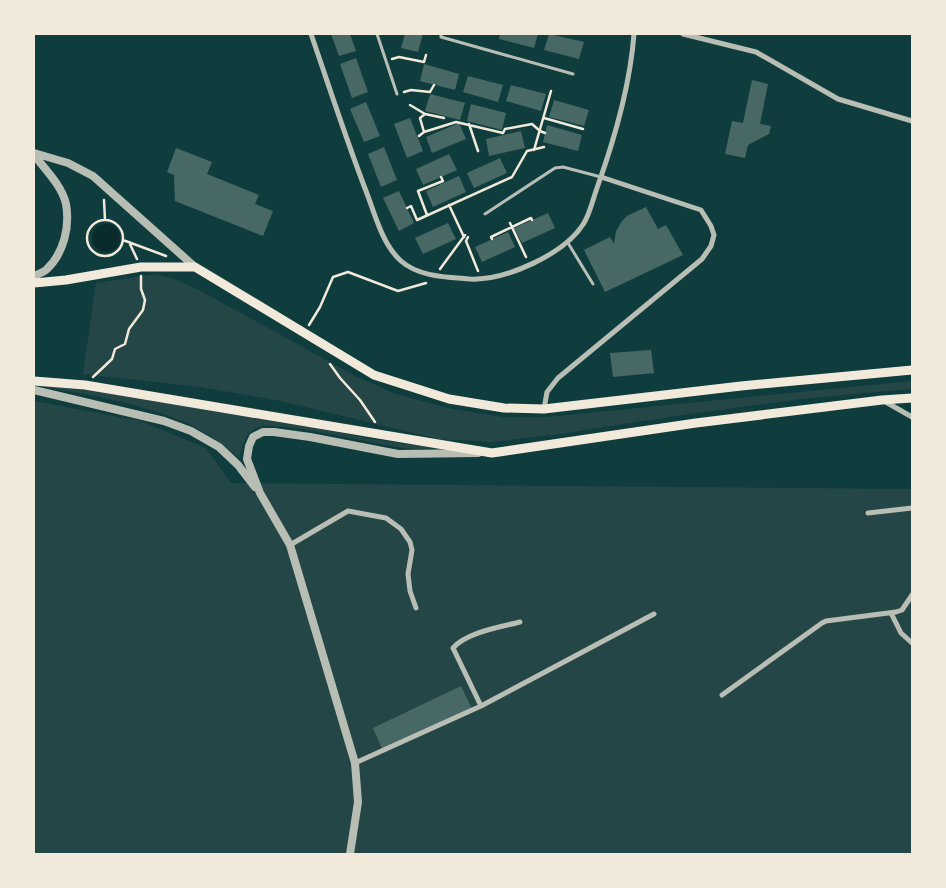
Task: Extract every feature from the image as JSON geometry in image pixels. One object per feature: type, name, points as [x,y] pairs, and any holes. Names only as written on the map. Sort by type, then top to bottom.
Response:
[{"type":"main road","points":[[34,283],[66,280],[141,267],[195,267],[374,376],[449,399],[504,408],[544,409],[741,386],[912,370]]},
{"type":"main road","points":[[34,381],[85,385],[492,453],[696,423],[912,398]]},
{"type":"street","points":[[311,34],[359,171],[388,244],[402,262],[419,272],[481,280],[512,272],[546,257],[568,243],[584,223],[622,111],[634,34]]},
{"type":"street","points":[[683,34],[756,52],[838,99],[912,121]]},
{"type":"street","points":[[34,154],[68,163],[93,176],[195,267]]},
{"type":"street","points":[[34,154],[53,178],[66,203],[66,228],[61,250],[46,270],[34,276]]},
{"type":"street","points":[[544,409],[547,392],[558,378],[702,259],[714,235],[701,210],[601,177]]},
{"type":"street","points":[[34,390],[164,421],[191,432],[218,447],[238,465],[260,493],[290,545],[355,763],[358,802],[350,854]]},
{"type":"street","points":[[882,400],[912,417]]},
{"type":"street","points":[[260,493],[247,459],[253,437],[263,432],[310,437],[398,454],[492,453]]},
{"type":"street","points":[[868,513],[912,508]]},
{"type":"street","points":[[290,545],[348,512],[386,518],[401,529],[410,542],[412,550],[408,574],[410,591],[416,608]]},
{"type":"street","points":[[722,695],[826,621],[902,610],[912,595]]},
{"type":"street","points":[[891,613],[901,632],[912,643]]},
{"type":"street","points":[[355,763],[481,706],[654,614]]},
{"type":"street","points":[[481,706],[454,648],[459,642],[480,633],[520,622]]},
{"type":"lane","points":[[377,34],[397,94]]},
{"type":"lane","points":[[441,34],[441,36],[573,74]]},
{"type":"lane","points":[[485,214],[555,168],[563,167],[601,177]]},
{"type":"lane","points":[[568,243],[593,284]]},
{"type":"path","points":[[386,61],[399,57],[424,62],[426,55]]},
{"type":"path","points":[[397,94],[411,90],[430,92],[434,85]]},
{"type":"path","points":[[534,150],[551,91]]},
{"type":"path","points":[[410,105],[425,114],[444,118]]},
{"type":"path","points":[[424,132],[420,118],[425,114]]},
{"type":"path","points":[[544,118],[583,129]]},
{"type":"path","points":[[419,136],[424,132],[456,122],[503,132],[505,129],[532,124],[545,133]]},
{"type":"path","points":[[469,124],[478,151]]},
{"type":"path","points":[[407,208],[411,206],[418,220],[512,177],[527,151],[544,147]]},
{"type":"path","points":[[427,215],[418,192],[443,181],[441,177]]},
{"type":"path","points":[[103,186],[105,220]]},
{"type":"path","points":[[449,205],[466,236],[466,241],[481,280]]},
{"type":"path","points":[[492,239],[491,236],[531,218],[532,220]]},
{"type":"path","points":[[105,220],[117,224],[121,229],[123,240],[122,246],[113,255],[106,256],[94,253],[88,242],[89,230],[98,222],[105,220]]},
{"type":"path","points":[[510,223],[530,264]]},
{"type":"path","points":[[304,332],[320,308],[333,277],[348,272],[398,291],[425,284],[436,275],[466,236]]},
{"type":"path","points":[[123,240],[170,258]]},
{"type":"path","points":[[85,385],[112,359],[115,349],[126,344],[129,329],[143,310],[145,300],[141,289],[141,267],[129,242]]},
{"type":"path","points":[[330,364],[360,400],[375,422]]},
{"type":"shaded area","points":[[106,224],[116,228],[120,238],[116,248],[106,252],[96,248],[92,238],[96,228]]},
{"type":"shaded area","points":[[155,274],[174,279],[199,290],[355,376],[396,394],[448,408],[503,417],[547,417],[912,381],[912,389],[810,398],[492,442],[439,439],[276,400],[200,387],[83,374],[96,283]]},
{"type":"shaded area","points":[[34,385],[99,391],[288,422],[366,438],[451,448],[404,448],[303,430],[266,426],[256,428],[249,433],[244,441],[239,458],[201,430],[158,412],[116,401]]},
{"type":"shaded area","points":[[34,401],[141,421],[206,448],[231,483],[912,489],[912,854],[34,854]]},
{"type":"building","points":[[331,34],[350,34],[356,51],[339,56]]},
{"type":"building","points":[[405,34],[423,34],[418,52],[401,48]]},
{"type":"building","points":[[500,34],[538,34],[534,48],[499,39]]},
{"type":"building","points":[[549,34],[584,42],[579,59],[544,50]]},
{"type":"building","points":[[356,58],[368,92],[352,98],[340,64]]},
{"type":"building","points":[[424,64],[459,74],[455,90],[420,81]]},
{"type":"building","points":[[468,76],[503,85],[498,102],[463,92]]},
{"type":"building","points":[[752,80],[768,84],[760,124],[771,126],[769,134],[748,145],[745,158],[725,154],[732,121],[743,123]]},
{"type":"building","points":[[511,85],[546,94],[541,111],[506,101]]},
{"type":"building","points":[[430,94],[465,103],[460,120],[425,111]]},
{"type":"building","points":[[554,100],[589,110],[584,126],[549,117]]},
{"type":"building","points":[[366,102],[380,136],[364,142],[350,109]]},
{"type":"building","points":[[471,104],[506,113],[502,130],[467,121]]},
{"type":"building","points":[[410,118],[423,151],[407,158],[394,124]]},
{"type":"building","points":[[459,123],[466,139],[432,153],[426,137]]},
{"type":"building","points":[[547,125],[582,135],[578,151],[543,142]]},
{"type":"building","points":[[521,131],[525,148],[489,156],[486,139]]},
{"type":"building","points":[[384,147],[397,180],[381,187],[368,154]]},
{"type":"building","points":[[176,148],[212,162],[207,174],[259,195],[255,204],[273,211],[263,236],[175,201],[174,175],[167,172]]},
{"type":"building","points":[[449,154],[457,170],[423,185],[416,169]]},
{"type":"building","points":[[500,158],[507,173],[474,188],[467,173]]},
{"type":"building","points":[[459,176],[466,192],[433,207],[426,191]]},
{"type":"building","points":[[399,191],[414,223],[399,231],[383,198]]},
{"type":"building","points":[[646,207],[658,229],[666,225],[683,255],[605,292],[584,250],[610,237],[614,244],[616,231],[622,221],[627,216]]},
{"type":"building","points":[[548,213],[555,228],[522,243],[514,228]]},
{"type":"building","points":[[448,223],[456,239],[423,254],[415,238]]},
{"type":"building","points":[[508,232],[515,247],[482,262],[475,247]]},
{"type":"building","points":[[651,350],[654,373],[613,377],[610,353]]},
{"type":"building","points":[[461,686],[472,709],[383,751],[373,728]]}]
